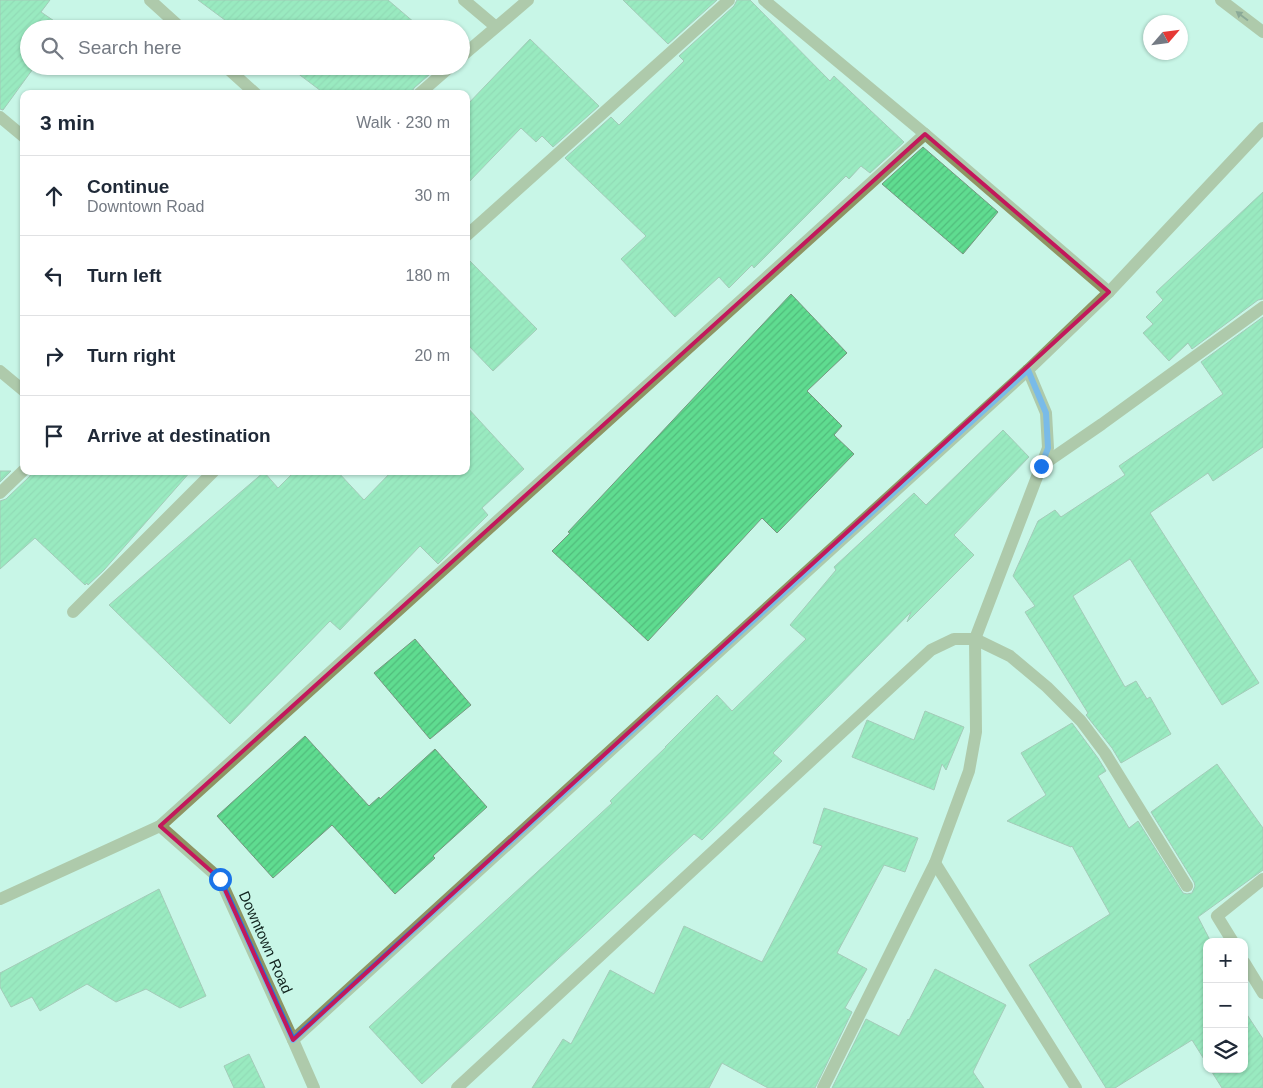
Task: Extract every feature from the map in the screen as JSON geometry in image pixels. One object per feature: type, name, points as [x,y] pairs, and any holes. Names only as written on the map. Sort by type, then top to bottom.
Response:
[{"type":"street","points":[[150,0],[172,20]]},
{"type":"street","points":[[464,0],[496,27]]},
{"type":"street","points":[[470,49],[528,0]]},
{"type":"street","points":[[470,232],[729,0]]},
{"type":"street","points":[[764,0],[925,134],[1109,292]]},
{"type":"street","points":[[1221,0],[1263,32]]},
{"type":"street","points":[[235,75],[252,90]]},
{"type":"street","points":[[423,90],[440,75]]},
{"type":"street","points":[[0,117],[20,134]]},
{"type":"street","points":[[293,1040],[1028,370],[1109,292],[1263,128]]},
{"type":"street","points":[[0,899],[160,826],[925,134]]},
{"type":"street","points":[[1041,466],[1263,307]]},
{"type":"street","points":[[823,1088],[935,863],[970,771],[976,732],[975,639],[1048,448],[1046,413],[1028,370]]},
{"type":"street","points":[[0,371],[20,388]]},
{"type":"street","points":[[0,492],[20,474]]},
{"type":"street","points":[[73,612],[210,475]]},
{"type":"street","points":[[457,1088],[931,650],[954,639],[975,639],[1010,656],[1047,687],[1081,720],[1105,753],[1188,886]]},
{"type":"street","name":"Downtown Road","points":[[160,826],[220,879],[314,1088]]},
{"type":"street","points":[[935,863],[1076,1088]]},
{"type":"street","points":[[1230,938],[1217,916],[1263,879]]},
{"type":"street","points":[[1248,969],[1263,994]]},
{"type":"highlighted area","points":[[925,134],[1109,292],[293,1040],[220,879],[160,826]]},
{"type":"building","points":[[0,0],[50,0],[41,12],[53,20],[20,20],[20,75],[28,75],[3,110],[0,109]]},
{"type":"building","points":[[198,0],[388,0],[411,20],[225,20]]},
{"type":"building","points":[[623,0],[717,0],[668,44]]},
{"type":"building","points":[[737,0],[750,0],[830,81],[834,76],[904,142],[870,173],[861,166],[849,179],[846,176],[754,268],[752,265],[729,288],[719,277],[675,317],[621,259],[646,236],[565,158],[611,117],[619,125],[684,61],[679,56],[734,6]]},
{"type":"building","points":[[530,39],[599,106],[553,147],[542,136],[536,142],[521,128],[470,181],[470,102]]},
{"type":"building","points":[[300,75],[429,75],[413,90],[320,90]]},
{"type":"building","points":[[923,147],[998,212],[963,254],[882,184]]},
{"type":"building","points":[[1263,192],[1263,299],[1258,300],[1192,349],[1188,343],[1169,361],[1143,333],[1153,324],[1146,317],[1163,300],[1156,292]]},
{"type":"building","points":[[470,261],[537,329],[493,371],[470,347]]},
{"type":"building","points":[[791,294],[847,353],[807,391],[842,426],[834,435],[854,454],[777,533],[762,518],[648,641],[552,551]]},
{"type":"building","points":[[1263,317],[1263,447],[1213,481],[1208,473],[1150,513],[1259,683],[1222,705],[1130,559],[1073,596],[1125,687],[1136,681],[1147,699],[1150,697],[1171,734],[1121,763],[1112,748],[1086,715],[1088,713],[1025,612],[1035,606],[1013,576],[1038,521],[1055,510],[1061,517],[1125,475],[1119,466],[1223,394],[1201,362]]},
{"type":"building","points":[[470,410],[524,469],[482,508],[488,515],[438,564],[420,546],[340,630],[330,621],[230,724],[109,605],[261,475],[267,475],[278,488],[291,475],[341,475],[364,500],[388,475],[470,475]]},
{"type":"building","points":[[1003,430],[1029,457],[954,535],[974,555],[907,622],[911,612],[773,753],[782,761],[702,840],[694,834],[422,1084],[369,1027],[612,803],[610,801],[717,695],[732,711],[806,639],[790,625],[836,570],[834,567],[914,493],[926,505]]},
{"type":"building","points":[[0,471],[11,471],[0,482]]},
{"type":"building","points":[[187,475],[104,570],[88,585],[87,583],[85,585],[35,538],[0,569],[0,501],[6,499],[30,476]]},
{"type":"building","points":[[415,639],[471,705],[430,739],[374,673]]},
{"type":"building","points":[[925,711],[964,727],[946,770],[942,764],[934,790],[852,757],[867,720],[914,740]]},
{"type":"building","points":[[1072,723],[1106,771],[1098,776],[1129,828],[1138,821],[1183,893],[1192,893],[1195,886],[1194,882],[1151,812],[1217,764],[1263,828],[1263,870],[1198,917],[1209,938],[1203,938],[1203,1058],[1192,1040],[1115,1088],[1106,1088],[1029,965],[1110,914],[1072,846],[1007,821],[1046,795],[1021,753]]},
{"type":"building","points":[[305,736],[369,806],[379,797],[380,799],[435,749],[487,807],[433,856],[435,858],[395,894],[332,825],[273,878],[217,816]]},
{"type":"building","points":[[824,808],[918,838],[905,872],[884,865],[837,953],[867,969],[845,1008],[852,1012],[815,1088],[768,1088],[722,1063],[709,1088],[532,1088],[563,1039],[571,1044],[610,970],[654,994],[684,926],[762,962],[822,846],[813,843]]},
{"type":"building","points":[[159,889],[206,996],[180,1008],[146,989],[116,1002],[87,984],[40,1011],[32,997],[11,1007],[0,987],[0,973]]},
{"type":"building","points":[[935,969],[1006,1005],[973,1072],[984,1088],[832,1088],[866,1019],[899,1036]]},
{"type":"building","points":[[1248,1016],[1263,1039],[1263,1088],[1222,1088],[1213,1073],[1248,1073]]},
{"type":"building","points":[[249,1054],[265,1088],[234,1088],[224,1066]]},
{"type":"route","points":[[220,879],[293,1040],[1028,370],[1046,413],[1048,448],[1041,466]]}]
